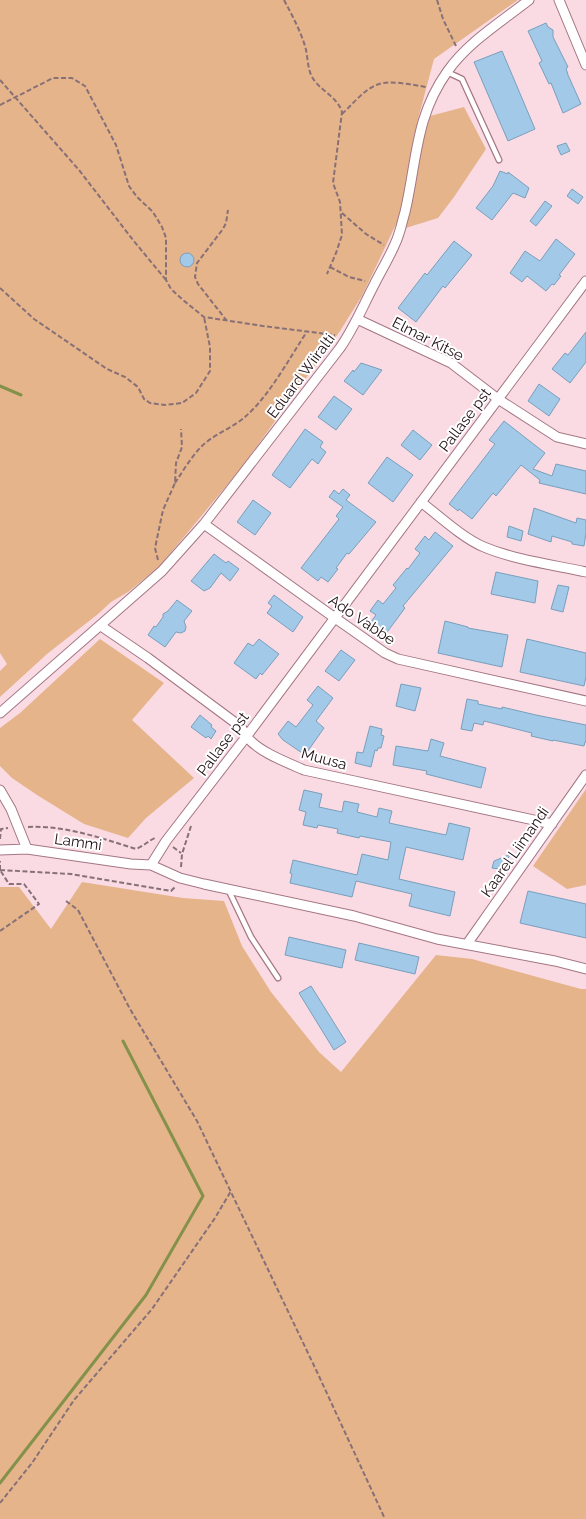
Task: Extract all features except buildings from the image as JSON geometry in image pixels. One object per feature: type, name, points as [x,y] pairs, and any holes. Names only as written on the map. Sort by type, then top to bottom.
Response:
[{"type":"street","name":"Eduard Wiiralti","points":[[0,713],[162,571],[204,524],[348,337],[396,242],[405,210],[418,136],[425,111],[436,90],[446,72],[461,54],[529,0]]},
{"type":"street","points":[[559,0],[586,65]]},
{"type":"street","name":"Pallase pst","points":[[151,865],[166,841],[586,282]]},
{"type":"street","name":"Elmar Kitse","points":[[357,319],[451,363],[498,399],[557,437],[586,444]]},
{"type":"street","points":[[421,502],[468,538],[483,547],[504,554],[586,572]]},
{"type":"street","name":"Ado Vabbe","points":[[204,524],[384,653],[398,660],[586,701]]},
{"type":"street","name":"Muusa","points":[[101,626],[148,658],[241,727],[246,737],[262,749],[304,770],[552,824]]},
{"type":"street","name":"Kaarel Liimandi","points":[[467,944],[586,776]]},
{"type":"street","points":[[0,790],[11,809],[27,848]]},
{"type":"street","name":"Lammi","points":[[0,850],[27,848],[131,864],[151,865]]},
{"type":"street","points":[[151,865],[180,878],[354,916],[436,939],[555,961],[586,969]]},
{"type":"lane","points":[[446,72],[462,79],[499,160]]},
{"type":"lane","points":[[228,889],[251,937],[278,978]]},
{"type":"path","points":[[284,0],[301,33],[313,78],[340,105],[342,114],[333,183],[340,202],[342,235],[327,274]]},
{"type":"path","points":[[437,0],[443,20],[461,54]]},
{"type":"path","points":[[0,105],[53,78],[72,78],[85,86],[116,145],[129,186],[137,197],[153,212],[162,227],[166,238],[166,280]]},
{"type":"path","points":[[0,80],[80,170],[171,289],[204,317],[348,337]]},
{"type":"path","points":[[342,114],[363,94],[379,84],[391,83],[421,86],[436,90]]},
{"type":"path","points":[[227,320],[198,284],[195,270],[223,229],[228,210]]},
{"type":"path","points":[[341,212],[366,234],[392,250]]},
{"type":"path","points":[[330,267],[349,277],[375,284]]},
{"type":"path","points":[[0,288],[34,318],[107,369],[125,377],[138,387],[144,399],[150,403],[165,405],[182,403],[196,394],[210,371],[210,346],[204,317]]},
{"type":"path","points":[[162,571],[155,548],[162,510],[175,483],[203,445],[245,417],[255,407],[307,332]]},
{"type":"path","points":[[175,483],[176,463],[182,447],[181,429]]},
{"type":"path","points":[[0,844],[1,829],[45,826],[136,849],[144,846],[157,836],[182,854]]},
{"type":"path","points":[[0,858],[0,870],[9,884],[24,884],[39,904],[0,931]]},
{"type":"path","points":[[66,901],[78,910],[130,1009],[197,1121],[385,1519]]},
{"type":"path","points":[[0,1503],[32,1463],[74,1400],[152,1309],[215,1218],[231,1190]]},
{"type":"shaded area","points":[[0,0],[518,0],[434,59],[417,123],[430,116],[464,107],[486,149],[454,197],[438,218],[396,231],[399,218],[362,296],[340,331],[242,467],[159,567],[128,592],[111,602],[47,654],[0,697],[0,671],[7,664],[0,653]]},
{"type":"shaded area","points":[[100,639],[164,683],[132,720],[194,778],[146,818],[128,838],[84,824],[12,778],[0,766],[0,728],[20,713]]},
{"type":"shaded area","points":[[586,789],[586,885],[567,889],[533,866]]},
{"type":"shaded area","points":[[82,882],[183,898],[224,901],[242,946],[271,992],[319,1052],[341,1072],[436,955],[472,959],[586,989],[586,1519],[0,1519],[0,887],[19,887],[51,929]]},
{"type":"waterway","points":[[0,386],[21,395]]},
{"type":"waterway","points":[[0,1483],[146,1295],[203,1196],[123,1041]]}]
